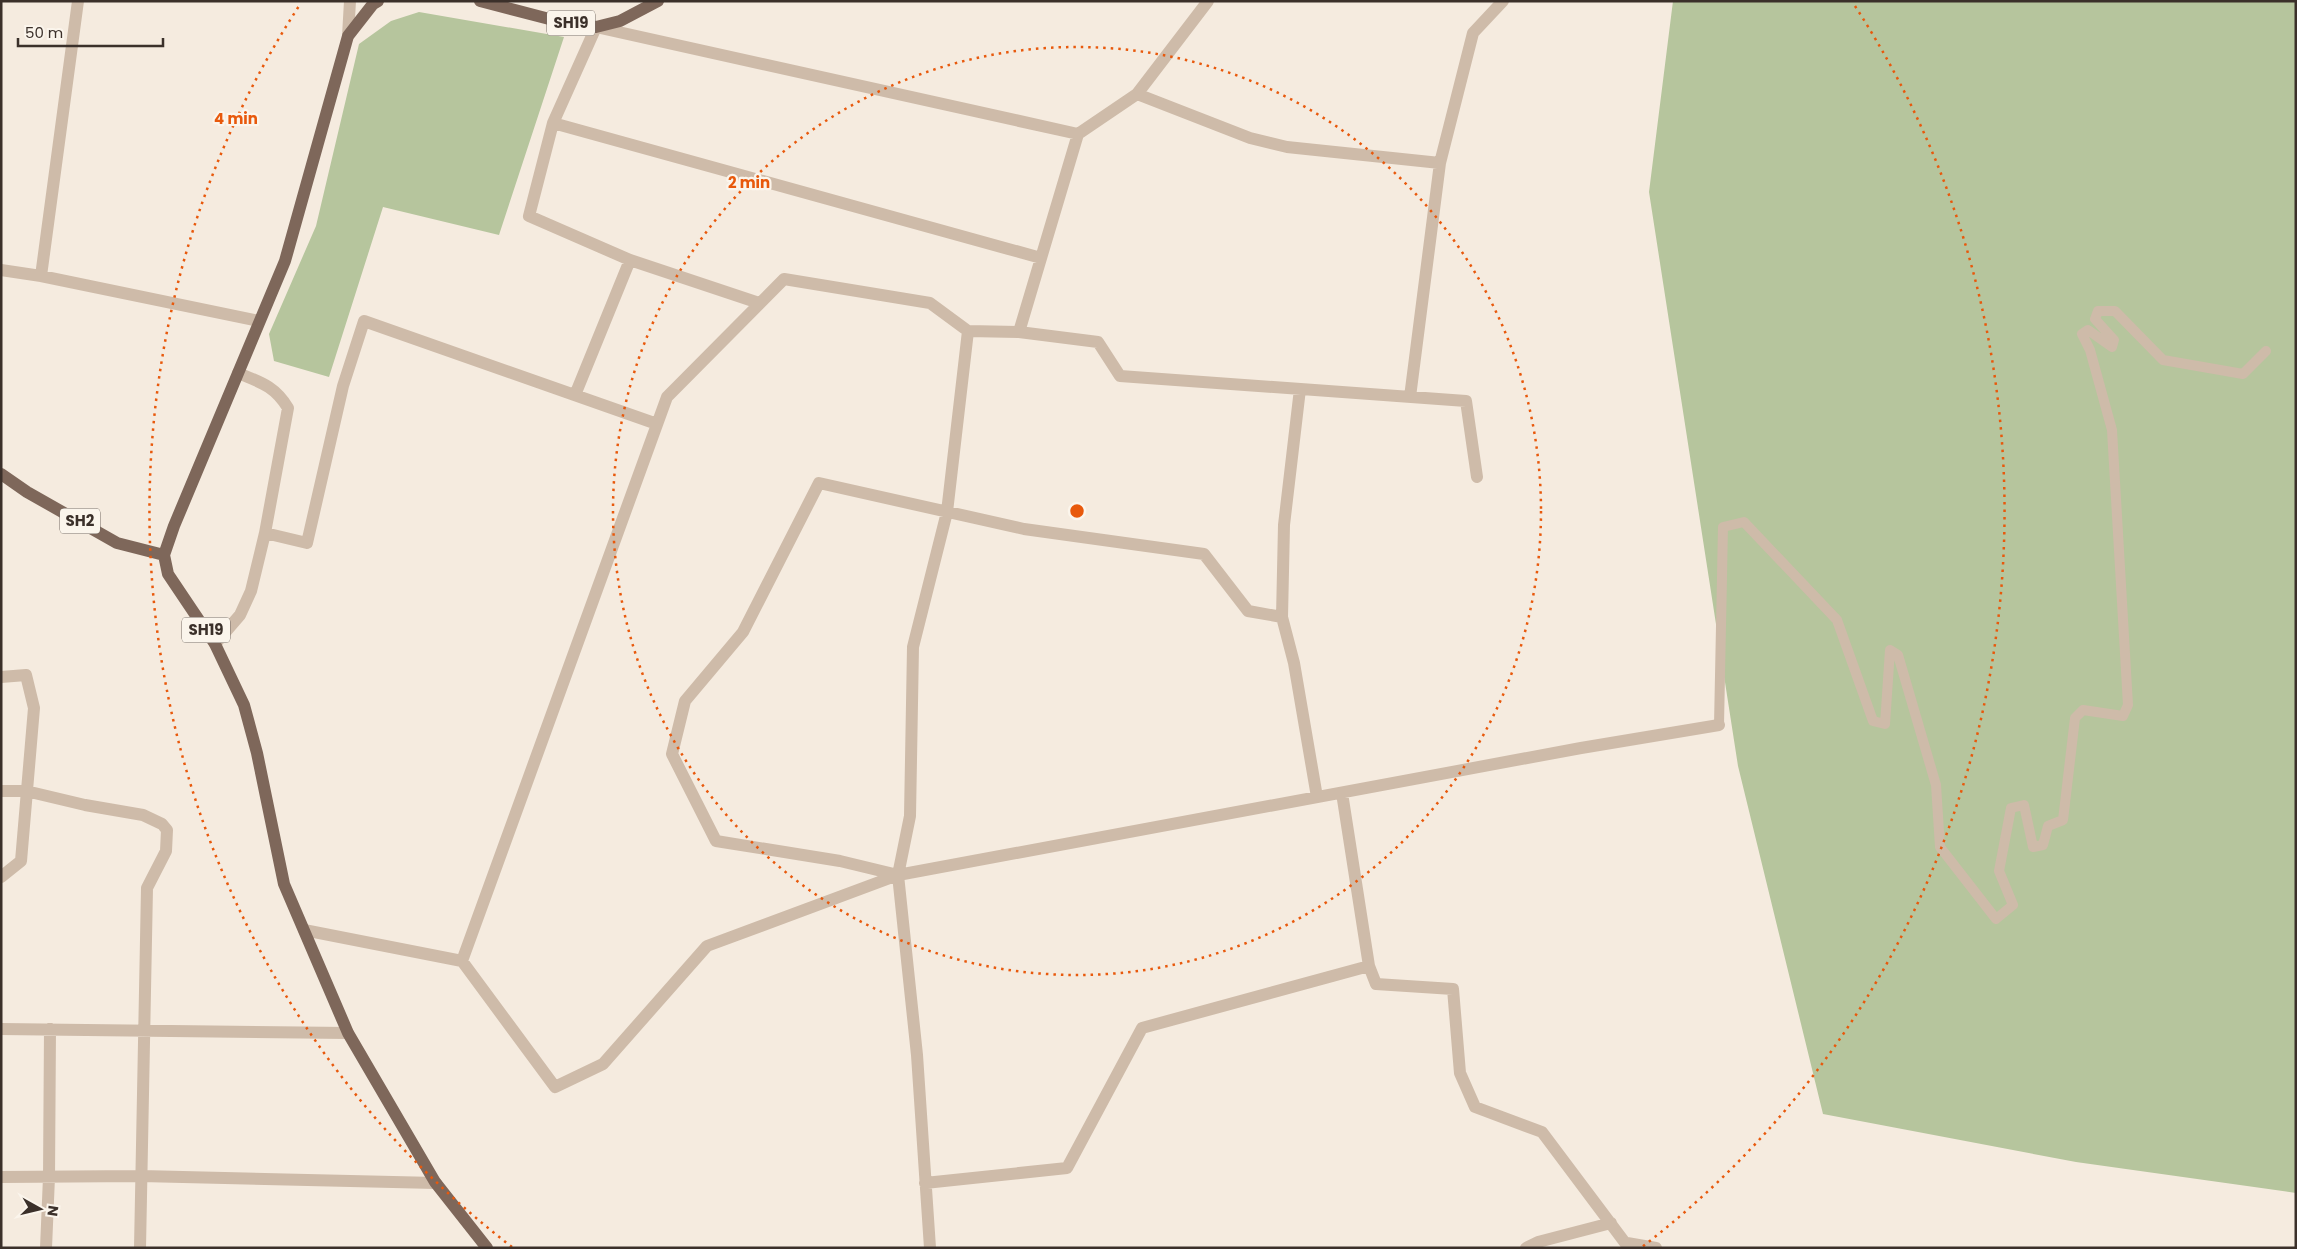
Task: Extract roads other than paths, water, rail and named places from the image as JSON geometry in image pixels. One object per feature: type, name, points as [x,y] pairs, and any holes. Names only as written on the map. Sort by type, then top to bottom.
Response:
[{"type":"main road","points":[[164,555],[174,526],[285,261],[348,36],[373,4],[378,1]]},
{"type":"main road","name":"SH19","points":[[480,1],[557,21],[596,27],[620,21],[658,1]]},
{"type":"main road","name":"SH2","points":[[1,474],[27,492],[117,543],[164,555]]},
{"type":"main road","name":"SH19","points":[[164,555],[168,574],[216,644],[244,705],[257,753],[284,884],[348,1033],[436,1183],[487,1248]]},
{"type":"street","points":[[41,276],[78,1]]},
{"type":"street","points":[[348,36],[350,1]]},
{"type":"street","points":[[1019,332],[1078,134],[1137,94],[1208,1]]},
{"type":"street","points":[[1410,397],[1440,163],[1472,33],[1503,1]]},
{"type":"street","points":[[759,303],[630,260],[529,216],[553,123],[596,27],[1078,134]]},
{"type":"street","points":[[1137,94],[1250,138],[1268,143],[1287,147],[1440,163]]},
{"type":"street","points":[[553,123],[1041,258]]},
{"type":"street","points":[[575,395],[630,260]]},
{"type":"street","points":[[1,270],[41,276],[259,321]]},
{"type":"street","points":[[462,961],[667,397],[784,279],[930,303],[968,331],[1019,332],[1098,342],[1120,376],[1466,400],[1477,477]]},
{"type":"street","points":[[265,533],[307,543],[344,386],[364,321],[657,424]]},
{"type":"street","points":[[930,1248],[917,1055],[898,875],[910,816],[913,647],[947,512],[968,331]]},
{"type":"street","points":[[216,644],[240,615],[248,599],[265,533],[288,408],[280,394],[269,386],[238,373]]},
{"type":"street","points":[[1300,389],[1284,525],[1282,617],[1294,663],[1317,797]]},
{"type":"street","points":[[898,875],[840,861],[716,841],[672,754],[685,701],[743,632],[819,483],[1024,529],[1204,554],[1248,612],[1282,617]]},
{"type":"street","points":[[1,677],[26,675],[34,708],[21,861],[1,877]]},
{"type":"street","points":[[304,930],[462,961],[555,1087],[604,1064],[707,946],[898,875],[1317,797],[1720,725]]},
{"type":"street","points":[[1,791],[26,791],[85,805],[143,814],[162,824],[167,830],[166,850],[147,888],[140,1248]]},
{"type":"street","points":[[1342,793],[1368,966],[1376,984],[1453,989],[1460,1073],[1475,1107],[1542,1132],[1628,1245],[1656,1248]]},
{"type":"street","points":[[926,1183],[1067,1168],[1142,1028],[1368,966]]},
{"type":"street","points":[[1,1029],[348,1033]]},
{"type":"street","points":[[46,1248],[49,1177],[50,1029]]},
{"type":"street","points":[[1,1177],[141,1176],[436,1183]]},
{"type":"street","points":[[1526,1248],[1538,1242],[1612,1223]]},
{"type":"lane","points":[[1720,725],[1723,527],[1744,522],[1837,620],[1874,721],[1885,724],[1890,650],[1898,655],[1936,785],[1940,847],[1996,919],[2013,905],[1999,871],[2011,808],[2024,805],[2034,848],[2043,845],[2048,826],[2063,820],[2075,718],[2083,710],[2123,716],[2128,705],[2112,430],[2090,350],[2082,334],[2088,330],[2112,346],[2114,340],[2095,319],[2098,311],[2115,310],[2163,360],[2243,374],[2266,350]]}]
